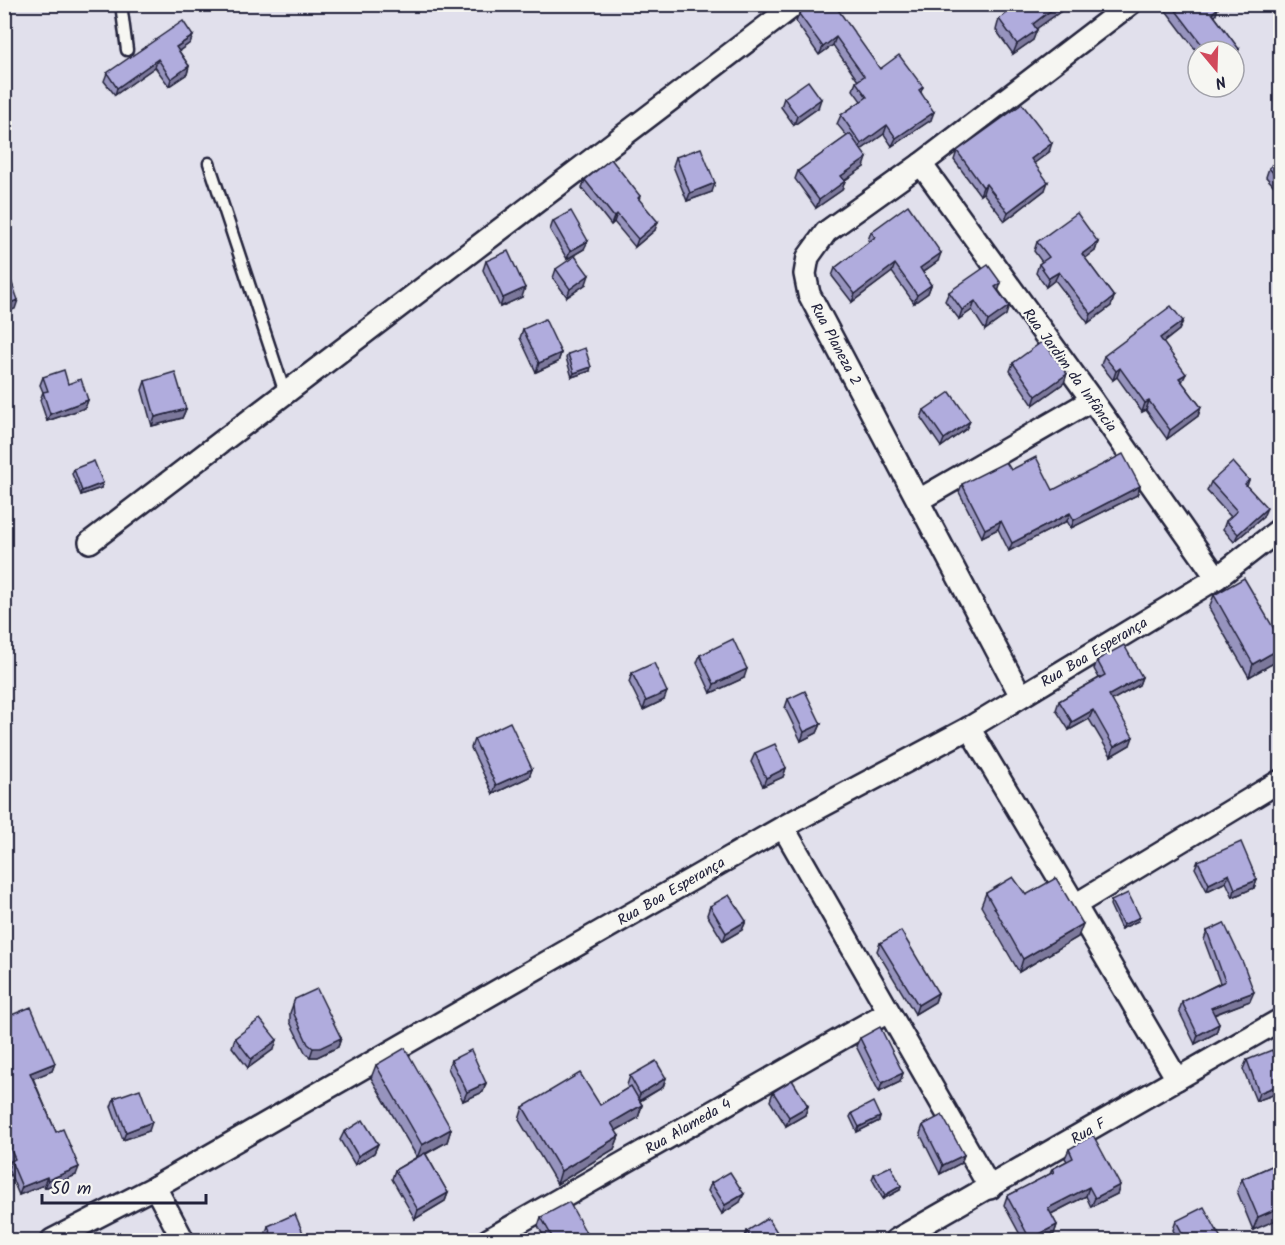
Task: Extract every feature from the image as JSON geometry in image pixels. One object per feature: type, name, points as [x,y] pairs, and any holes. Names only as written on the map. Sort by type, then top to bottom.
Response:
[{"type":"street","points":[[90,542],[796,4]]},
{"type":"street","name":"Rua Planeza 2","points":[[1021,696],[809,294],[805,274],[808,257],[826,232],[921,164],[1130,4]]},
{"type":"street","name":"Rua Jardim da Infância","points":[[921,164],[1092,400],[1217,578]]},
{"type":"street","points":[[919,500],[1092,400]]},
{"type":"street","name":"Rua Boa Esperança","points":[[52,1240],[155,1187],[783,827],[969,728],[1217,578],[1281,529]]},
{"type":"street","points":[[969,728],[1177,1079]]},
{"type":"street","points":[[1075,905],[1281,781]]},
{"type":"street","points":[[783,827],[990,1188]]},
{"type":"street","name":"Rua Alameda 4","points":[[488,1240],[888,1012]]},
{"type":"street","name":"Rua F","points":[[896,1240],[1281,1020]]},
{"type":"street","points":[[155,1187],[183,1240]]},
{"type":"lane","points":[[121,4],[127,50]]},
{"type":"lane","points":[[209,163],[285,393]]},
{"type":"building","points":[[812,4],[834,4],[880,69],[899,55],[923,87],[919,90],[934,112],[896,138],[887,125],[861,144],[841,115],[867,97],[856,82],[864,76],[836,37],[823,47],[799,14]]},
{"type":"building","points":[[1020,4],[1059,4],[1033,24],[1037,30],[1017,44],[999,19]]},
{"type":"building","points":[[1171,4],[1216,4],[1218,8],[1212,13],[1232,39],[1198,39]]},
{"type":"building","points":[[183,21],[193,36],[176,47],[189,66],[171,79],[158,59],[117,88],[107,73]]},
{"type":"building","points":[[808,81],[821,99],[797,116],[784,98]]},
{"type":"building","points":[[1022,104],[1052,143],[1031,159],[1048,182],[1008,212],[986,184],[983,187],[957,151]]},
{"type":"building","points":[[850,134],[867,158],[841,176],[845,181],[819,200],[798,171]]},
{"type":"building","points":[[701,148],[715,183],[690,193],[676,157]]},
{"type":"building","points":[[1281,158],[1281,182],[1269,168]]},
{"type":"building","points":[[611,159],[658,222],[638,239],[617,214],[614,217],[585,180]]},
{"type":"building","points":[[908,205],[941,253],[920,268],[931,285],[917,295],[895,264],[855,294],[835,268],[875,237],[871,232]]},
{"type":"building","points":[[571,211],[588,241],[570,251],[553,221]]},
{"type":"building","points":[[1077,213],[1098,242],[1082,254],[1114,297],[1091,314],[1059,272],[1049,278],[1039,264],[1049,257],[1037,242]]},
{"type":"building","points":[[508,251],[525,288],[503,298],[486,261]]},
{"type":"building","points":[[575,256],[589,275],[570,289],[556,269]]},
{"type":"building","points":[[988,265],[1001,283],[995,287],[1009,306],[988,321],[975,301],[962,310],[949,292]]},
{"type":"building","points":[[9,275],[18,300],[4,305],[4,277]]},
{"type":"building","points":[[1171,306],[1183,321],[1160,338],[1186,374],[1179,378],[1201,407],[1170,430],[1149,401],[1145,403],[1120,368],[1116,371],[1104,356]]},
{"type":"building","points":[[545,319],[561,353],[539,363],[523,329]]},
{"type":"building","points":[[1043,341],[1067,374],[1036,396],[1013,363]]},
{"type":"building","points":[[585,348],[591,367],[574,373],[568,354]]},
{"type":"building","points":[[64,370],[68,384],[81,379],[88,400],[50,414],[43,392],[48,391],[43,377]]},
{"type":"building","points":[[175,372],[186,409],[155,417],[145,381]]},
{"type":"building","points":[[950,392],[970,421],[944,439],[924,410]]},
{"type":"building","points":[[1123,454],[1140,486],[1074,520],[1070,513],[1012,543],[1001,521],[985,529],[962,484],[1006,462],[1011,470],[1036,457],[1053,490]]},
{"type":"building","points":[[94,461],[103,483],[82,491],[74,469]]},
{"type":"building","points":[[1233,462],[1249,480],[1245,484],[1267,508],[1238,534],[1226,521],[1237,511],[1211,482]]},
{"type":"building","points":[[1244,578],[1281,641],[1281,648],[1253,664],[1214,595]]},
{"type":"building","points":[[733,639],[747,669],[714,684],[700,655]]},
{"type":"building","points":[[1124,645],[1142,677],[1109,695],[1133,737],[1114,747],[1093,710],[1072,722],[1059,701],[1105,675],[1097,660]]},
{"type":"building","points":[[654,663],[667,692],[646,701],[632,673]]},
{"type":"building","points":[[805,691],[821,724],[804,732],[788,699]]},
{"type":"building","points":[[510,722],[532,769],[496,785],[474,739]]},
{"type":"building","points":[[775,744],[786,768],[766,778],[755,753]]},
{"type":"building","points":[[1241,842],[1257,880],[1235,889],[1229,874],[1209,884],[1198,861]]},
{"type":"building","points":[[1013,877],[1026,895],[1056,878],[1083,924],[1023,959],[986,893]]},
{"type":"building","points":[[1128,893],[1140,917],[1123,925],[1111,901]]},
{"type":"building","points":[[729,895],[746,921],[726,933],[710,906]]},
{"type":"building","points":[[1224,923],[1254,992],[1211,1008],[1219,1024],[1198,1035],[1182,1002],[1225,981],[1207,931]]},
{"type":"building","points":[[901,931],[938,993],[918,1005],[880,943]]},
{"type":"building","points":[[317,989],[341,1038],[320,1048],[313,1048],[308,1044],[294,1014],[293,1004],[295,999]]},
{"type":"building","points":[[31,1007],[55,1063],[30,1073],[56,1132],[63,1129],[79,1167],[48,1180],[47,1177],[22,1187],[11,1161],[15,1159],[4,1135],[4,1018]]},
{"type":"building","points":[[260,1019],[277,1040],[251,1059],[235,1038]]},
{"type":"building","points":[[880,1027],[903,1073],[882,1083],[860,1038]]},
{"type":"building","points":[[405,1048],[451,1129],[422,1145],[376,1065]]},
{"type":"building","points":[[471,1050],[486,1083],[467,1092],[451,1060]]},
{"type":"building","points":[[1272,1050],[1281,1072],[1281,1084],[1259,1093],[1247,1060]]},
{"type":"building","points":[[656,1061],[666,1078],[640,1094],[630,1076]]},
{"type":"building","points":[[580,1073],[600,1105],[631,1086],[642,1105],[611,1123],[619,1136],[561,1171],[523,1107]]},
{"type":"building","points":[[792,1080],[808,1106],[789,1117],[773,1092]]},
{"type":"building","points":[[140,1089],[152,1122],[126,1132],[114,1098]]},
{"type":"building","points":[[873,1102],[880,1117],[859,1127],[852,1113]]},
{"type":"building","points":[[942,1115],[964,1155],[943,1165],[923,1125]]},
{"type":"building","points":[[363,1120],[378,1144],[358,1156],[344,1132]]},
{"type":"building","points":[[1093,1135],[1120,1185],[1095,1198],[1089,1187],[1048,1208],[1057,1225],[1030,1239],[1007,1196],[1054,1172],[1052,1169],[1073,1158],[1069,1149]]},
{"type":"building","points":[[425,1153],[448,1193],[418,1210],[395,1170]]},
{"type":"building","points":[[1281,1162],[1281,1207],[1258,1217],[1242,1179]]},
{"type":"building","points":[[891,1166],[901,1186],[885,1195],[874,1174]]},
{"type":"building","points":[[730,1172],[744,1194],[725,1205],[711,1183]]},
{"type":"building","points":[[569,1202],[589,1238],[554,1240],[541,1217]]},
{"type":"building","points":[[1204,1207],[1222,1240],[1186,1240],[1176,1221]]},
{"type":"building","points":[[295,1214],[306,1240],[274,1240],[268,1226]]},
{"type":"building","points":[[768,1218],[782,1240],[752,1240],[747,1231]]}]
